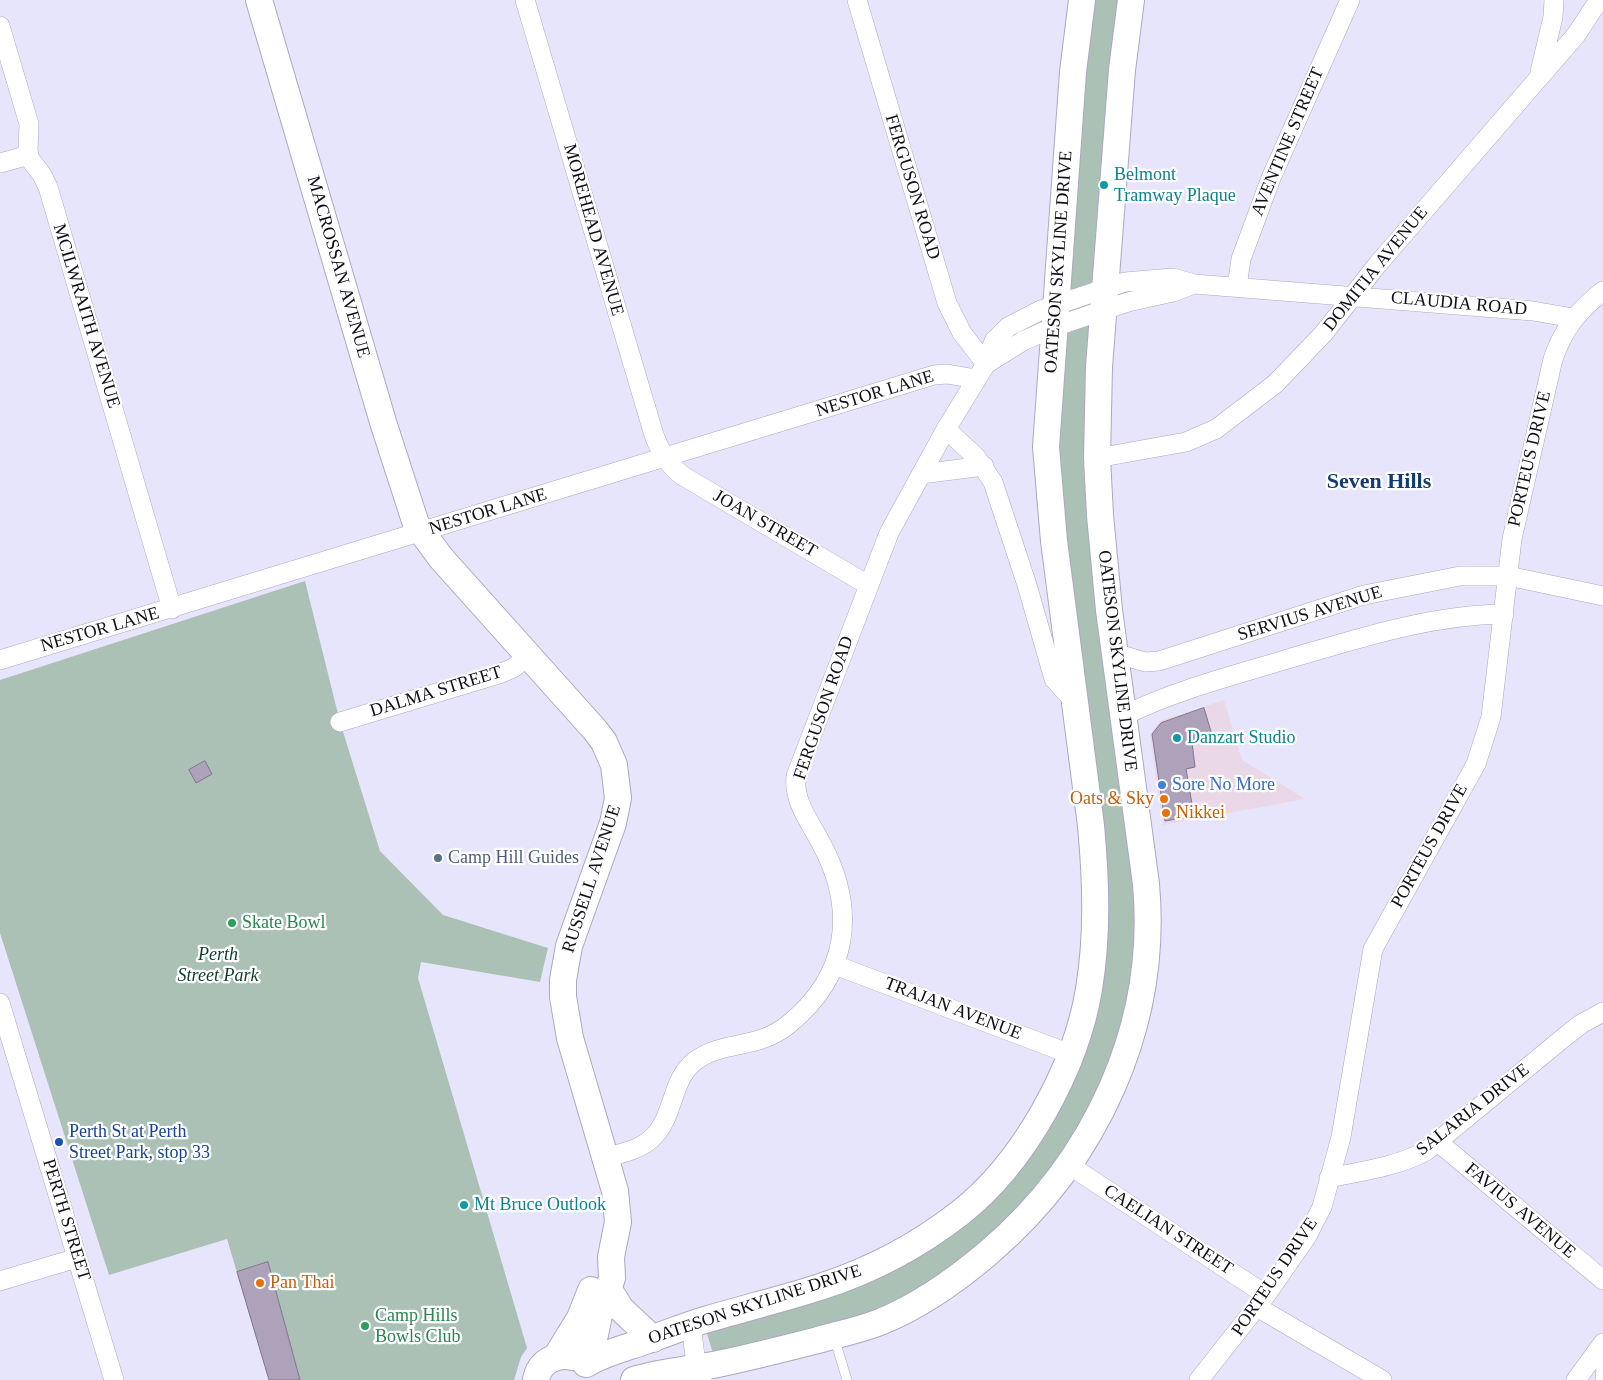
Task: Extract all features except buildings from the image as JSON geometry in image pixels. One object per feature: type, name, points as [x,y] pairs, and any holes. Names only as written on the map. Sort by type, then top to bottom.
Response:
[{"type":"main road","name":"MACROSSAN AVENUE","points":[[259,0],[383,422],[412,514],[422,532]]},
{"type":"main road","name":"OATESON SKYLINE DRIVE","points":[[588,1369],[604,1354],[653,1339],[691,1324],[842,1279],[906,1249],[943,1226],[974,1200],[1012,1158],[1053,1096],[1070,1054],[1082,1020],[1089,990],[1096,905],[1092,826],[1047,472],[1047,419],[1073,72],[1082,0]]},
{"type":"main road","name":"OATESON SKYLINE DRIVE","points":[[634,1380],[701,1374],[878,1323],[933,1295],[980,1260],[1040,1203],[1069,1165],[1097,1121],[1116,1079],[1134,1024],[1142,974],[1147,904],[1115,653],[1101,523],[1097,458],[1099,367],[1122,70],[1131,0]]},
{"type":"main road","name":"RUSSELL AVENUE","points":[[422,532],[441,558],[604,742],[617,776],[618,798],[613,823],[573,933],[563,980],[565,1018],[615,1191],[618,1212],[617,1233],[611,1258]]},
{"type":"main road","points":[[556,1357],[566,1355],[588,1369],[596,1326],[612,1278],[611,1258]]},
{"type":"main road","points":[[536,1380],[541,1368],[556,1357],[580,1318],[597,1275],[611,1258]]},
{"type":"main road","points":[[608,1288],[621,1309],[653,1339]]},
{"type":"street","name":"MOREHEAD AVENUE","points":[[525,0],[654,435],[665,459]]},
{"type":"street","name":"FERGUSON ROAD","points":[[857,0],[946,303],[981,372]]},
{"type":"street","name":"AVENTINE STREET","points":[[1237,287],[1241,259],[1271,178],[1350,0]]},
{"type":"street","points":[[1539,75],[1553,17],[1554,0]]},
{"type":"street","name":"DOMITIA AVENUE","points":[[1097,458],[1186,442],[1216,428],[1275,384],[1324,333],[1353,295],[1539,75],[1576,35],[1599,0]]},
{"type":"street","points":[[0,26],[29,124],[29,155],[0,163]]},
{"type":"street","name":"MCILWRAITH AVENUE","points":[[29,155],[48,187],[172,609]]},
{"type":"street","name":"CLAUDIA ROAD","points":[[1055,315],[1104,300],[1141,280],[1173,278],[1194,284],[1353,295],[1533,311],[1573,318]]},
{"type":"street","name":"PORTEUS DRIVE","points":[[1199,1380],[1262,1301],[1307,1236],[1322,1207],[1341,1137],[1373,949],[1476,764],[1491,717],[1512,539],[1553,359],[1561,336],[1573,318],[1603,291]]},
{"type":"street","name":"FERGUSON ROAD","points":[[606,1158],[638,1147],[657,1134],[666,1119],[680,1080],[694,1062],[714,1051],[753,1043],[779,1032],[817,996],[836,965],[841,947],[844,919],[839,887],[828,856],[799,802],[795,784],[801,762],[889,533],[946,430],[981,372],[1055,315]]},
{"type":"street","name":"NESTOR LANE","points":[[0,660],[934,376],[981,372]]},
{"type":"street","points":[[946,430],[984,466],[998,495],[1054,679],[1075,702]]},
{"type":"street","name":"JOAN STREET","points":[[665,459],[683,476],[868,585]]},
{"type":"street","points":[[921,474],[984,466]]},
{"type":"street","name":"SERVIUS AVENUE","points":[[1115,653],[1151,663],[1364,595],[1460,576],[1508,576],[1603,596]]},
{"type":"street","name":"SERVIUS AVENUE","points":[[1123,716],[1153,702],[1222,679],[1379,632],[1459,617],[1504,614]]},
{"type":"street","name":"DALMA STREET","points":[[340,722],[499,674],[513,668],[529,656]]},
{"type":"street","name":"TRAJAN AVENUE","points":[[836,965],[1070,1054]]},
{"type":"street","name":"PERTH STREET","points":[[0,1002],[114,1380]]},
{"type":"street","name":"SALARIA DRIVE","points":[[1329,1178],[1383,1167],[1413,1158],[1438,1142],[1581,1024],[1603,1012]]},
{"type":"street","name":"FAVIUS AVENUE","points":[[1438,1142],[1603,1280]]},
{"type":"street","name":"CAELIAN STREET","points":[[1069,1165],[1262,1301],[1382,1380]]},
{"type":"street","points":[[0,1281],[77,1258]]},
{"type":"street","points":[[691,1324],[701,1374]]},
{"type":"street","points":[[1576,1380],[1602,1344]]},
{"type":"lane","points":[[834,1336],[848,1380]]},
{"type":"lane","points":[[1600,1380],[1602,1344]]},
{"type":"shaded area","points":[[1224,700],[1242,760],[1305,799],[1163,825],[1150,735],[1160,721]]},
{"type":"green space","points":[[1086,0],[1126,0],[1101,282],[1073,291],[1068,283]]},
{"type":"green space","points":[[1089,324],[1143,905],[1117,1062],[1031,1203],[902,1306],[714,1357],[706,1330],[971,1212],[1091,1006],[1055,504],[1059,335]]},
{"type":"green space","name":"Perth Street Park","points":[[305,581],[340,722],[380,851],[443,915],[548,948],[540,982],[421,962],[418,978],[527,1348],[521,1357],[514,1380],[269,1380],[227,1239],[109,1275],[0,933],[0,680]]},
{"type":"place","name":"Belmont Tramway Plaque","points":[[1104,185]]},
{"type":"place","name":"Danzart Studio","points":[[1177,738]]},
{"type":"place","name":"Sore No More","points":[[1162,785]]},
{"type":"place","name":"Oats & Sky","points":[[1164,799]]},
{"type":"place","name":"Nikkei","points":[[1166,813]]},
{"type":"place","name":"Camp Hill Guides","points":[[438,858]]},
{"type":"place","name":"Skate Bowl","points":[[232,923]]},
{"type":"place","name":"Perth St at Perth Street Park, stop 33","points":[[59,1142]]},
{"type":"place","name":"Mt Bruce Outlook","points":[[464,1205]]},
{"type":"place","name":"Pan Thai","points":[[260,1283]]},
{"type":"place","name":"Camp Hills Bowls Club","points":[[365,1326]]},
{"type":"district","name":"Seven Hills","points":[[1379,482]]}]
